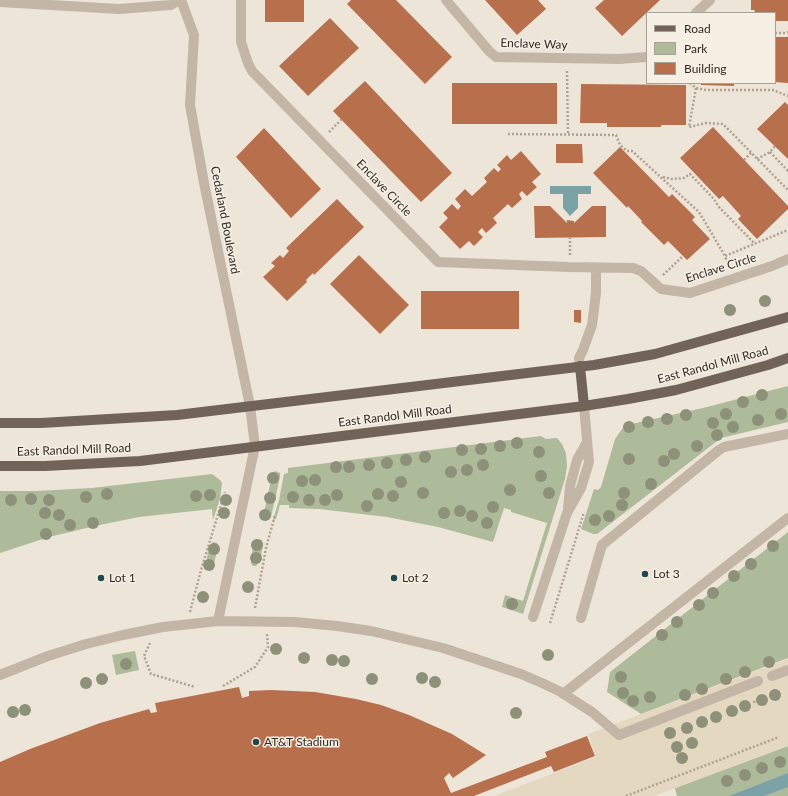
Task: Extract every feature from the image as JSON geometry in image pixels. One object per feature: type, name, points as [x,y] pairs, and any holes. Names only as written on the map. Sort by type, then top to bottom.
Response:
[{"type":"main road","points":[[0,423],[41,424],[169,415],[250,406],[579,362],[655,354],[788,317]]},
{"type":"main road","name":"East Randol Mill Road","points":[[0,466],[45,466],[140,461],[628,400],[676,390],[768,365],[788,358]]},
{"type":"main road","points":[[579,362],[584,406]]},
{"type":"street","name":"Cedarland Boulevard","points":[[0,2],[119,9],[171,5],[180,0],[194,35],[190,105],[205,190],[250,406],[255,446],[218,620]]},
{"type":"street","name":"Enclave Circle","points":[[241,0],[241,42],[250,67],[438,262],[637,269],[661,289],[690,293],[788,259]]},
{"type":"street","name":"Enclave Way","points":[[446,0],[489,51],[496,57],[618,59],[646,57]]},
{"type":"street","points":[[697,12],[710,0]]},
{"type":"street","points":[[579,362],[592,325],[596,293],[596,268]]},
{"type":"street","points":[[533,617],[567,513],[581,488],[589,462],[584,406]]},
{"type":"street","points":[[580,618],[602,545],[719,450],[788,434]]},
{"type":"street","points":[[564,694],[788,518]]},
{"type":"street","points":[[0,675],[48,656],[101,641],[163,627],[218,620],[295,622],[371,631],[409,639],[471,657],[521,674],[564,694],[592,712],[620,734],[758,681]]},
{"type":"street","points":[[772,676],[788,670]]},
{"type":"path","points":[[776,32],[788,32]]},
{"type":"path","points":[[567,58],[568,135]]},
{"type":"path","points":[[691,84],[696,88],[706,90],[773,90],[788,96]]},
{"type":"path","points":[[696,88],[689,127],[706,123],[723,124],[788,190]]},
{"type":"path","points":[[320,141],[342,119]]},
{"type":"path","points":[[508,134],[616,135],[620,145],[627,151],[632,151],[699,212],[725,256],[733,279]]},
{"type":"path","points":[[757,158],[770,152],[775,146]]},
{"type":"path","points":[[770,152],[788,171]]},
{"type":"path","points":[[744,160],[751,153]]},
{"type":"path","points":[[662,177],[672,179],[684,178],[693,172]]},
{"type":"path","points":[[690,174],[754,244]]},
{"type":"path","points":[[725,256],[788,230]]},
{"type":"path","points":[[654,284],[683,256]]},
{"type":"path","points":[[189,615],[225,492]]},
{"type":"path","points":[[550,623],[585,509]]},
{"type":"path","points":[[255,610],[266,548],[275,515]]},
{"type":"path","points":[[223,686],[255,668],[268,647],[267,632]]},
{"type":"path","points":[[150,642],[144,656],[151,674],[195,687]]},
{"type":"path","points":[[754,701],[755,705]]},
{"type":"path","points":[[626,796],[780,737]]},
{"type":"green space","points":[[788,386],[788,422],[721,438],[597,534],[581,529],[594,489],[598,490],[601,487],[615,439],[627,425],[703,408]]},
{"type":"green space","points":[[541,436],[546,439],[557,438],[562,444],[566,453],[567,466],[565,479],[523,614],[502,607],[505,595],[523,601],[547,523],[511,512],[511,510],[504,508],[493,542],[438,527],[387,517],[319,509],[289,508],[289,505],[280,505],[276,519],[273,520],[284,474],[288,473],[288,468]]},
{"type":"green space","points":[[275,471],[280,473],[280,477],[271,517],[269,520],[265,520],[263,517],[272,475]]},
{"type":"green space","points":[[212,474],[222,483],[220,499],[213,520],[212,509],[139,517],[49,537],[0,553],[0,491],[92,488]]},
{"type":"green space","points":[[788,532],[788,658],[641,714],[607,692],[610,672]]},
{"type":"green space","points":[[257,539],[262,540],[263,545],[260,561],[256,566],[253,566],[251,563],[252,552]]},
{"type":"green space","points":[[213,542],[217,543],[218,548],[213,567],[208,569],[206,568],[206,564],[209,547]]},
{"type":"green space","points":[[135,651],[139,670],[116,675],[112,655]]},
{"type":"green space","points":[[788,746],[788,796],[677,796],[675,788]]},
{"type":"shaded area","points":[[788,659],[788,746],[654,796],[494,796],[596,757],[588,734]]},
{"type":"water","points":[[550,186],[591,186],[591,194],[578,194],[578,208],[570,216],[563,208],[563,194],[550,194]]},
{"type":"water","points":[[788,773],[788,787],[764,796],[729,796]]},
{"type":"building","points":[[265,0],[304,0],[304,22],[265,22]]},
{"type":"building","points":[[351,0],[396,0],[452,57],[425,84],[347,4]]},
{"type":"building","points":[[485,0],[538,0],[546,9],[517,35]]},
{"type":"building","points":[[604,0],[660,0],[622,36],[595,8]]},
{"type":"building","points":[[751,0],[788,0],[788,21],[776,21],[776,12],[754,12],[755,10],[751,10]]},
{"type":"building","points":[[330,18],[359,48],[308,96],[279,66]]},
{"type":"building","points":[[776,37],[788,37],[788,83],[776,82]]},
{"type":"building","points":[[365,81],[452,173],[421,202],[333,111]]},
{"type":"building","points":[[452,83],[557,83],[557,124],[452,124]]},
{"type":"building","points":[[581,84],[686,85],[686,125],[661,125],[661,127],[607,127],[607,123],[580,123]]},
{"type":"building","points":[[734,84],[734,86],[701,85]]},
{"type":"building","points":[[785,102],[788,105],[788,159],[757,129]]},
{"type":"building","points":[[713,127],[788,206],[788,209],[757,239],[738,219],[741,216],[723,196],[719,199],[680,158]]},
{"type":"building","points":[[264,128],[321,189],[291,218],[236,157]]},
{"type":"building","points":[[556,144],[582,144],[583,163],[556,163]]},
{"type":"building","points":[[620,147],[669,197],[672,194],[695,217],[692,220],[710,239],[687,260],[668,241],[664,245],[641,222],[642,221],[628,206],[627,208],[593,173]]},
{"type":"building","points":[[521,151],[541,174],[532,182],[537,187],[527,196],[522,191],[519,194],[522,199],[512,208],[508,204],[493,218],[497,223],[486,233],[482,228],[478,232],[483,237],[474,246],[469,241],[460,249],[439,227],[448,218],[443,213],[452,204],[458,210],[461,206],[455,199],[465,189],[472,196],[487,182],[484,178],[494,168],[498,172],[501,169],[497,165],[507,155],[511,160]]},
{"type":"building","points":[[337,199],[364,227],[314,275],[313,273],[306,280],[307,282],[287,301],[263,277],[275,266],[271,263],[280,255],[283,258],[289,251],[286,248]]},
{"type":"building","points":[[534,206],[550,206],[567,223],[567,220],[574,221],[574,223],[592,206],[606,206],[606,237],[535,238]]},
{"type":"building","points":[[359,255],[409,305],[380,334],[330,284]]},
{"type":"building","points":[[421,291],[519,291],[519,329],[421,329]]},
{"type":"building","points":[[574,310],[581,310],[581,323],[574,322]]},
{"type":"building","name":"AT&T Stadium","points":[[239,687],[242,698],[249,696],[249,691],[271,690],[315,692],[356,699],[381,705],[409,715],[452,734],[486,755],[453,778],[449,773],[444,778],[451,793],[547,757],[545,752],[587,736],[595,756],[554,772],[551,766],[474,796],[0,796],[0,762],[30,749],[100,723],[149,709],[151,713],[157,712],[155,703]]},
{"type":"place","name":"Lot 3","points":[[645,574]]},
{"type":"place","name":"Lot 1","points":[[101,578]]},
{"type":"place","name":"Lot 2","points":[[394,578]]},
{"type":"place","name":"AT&T Stadium","points":[[256,742]]}]
